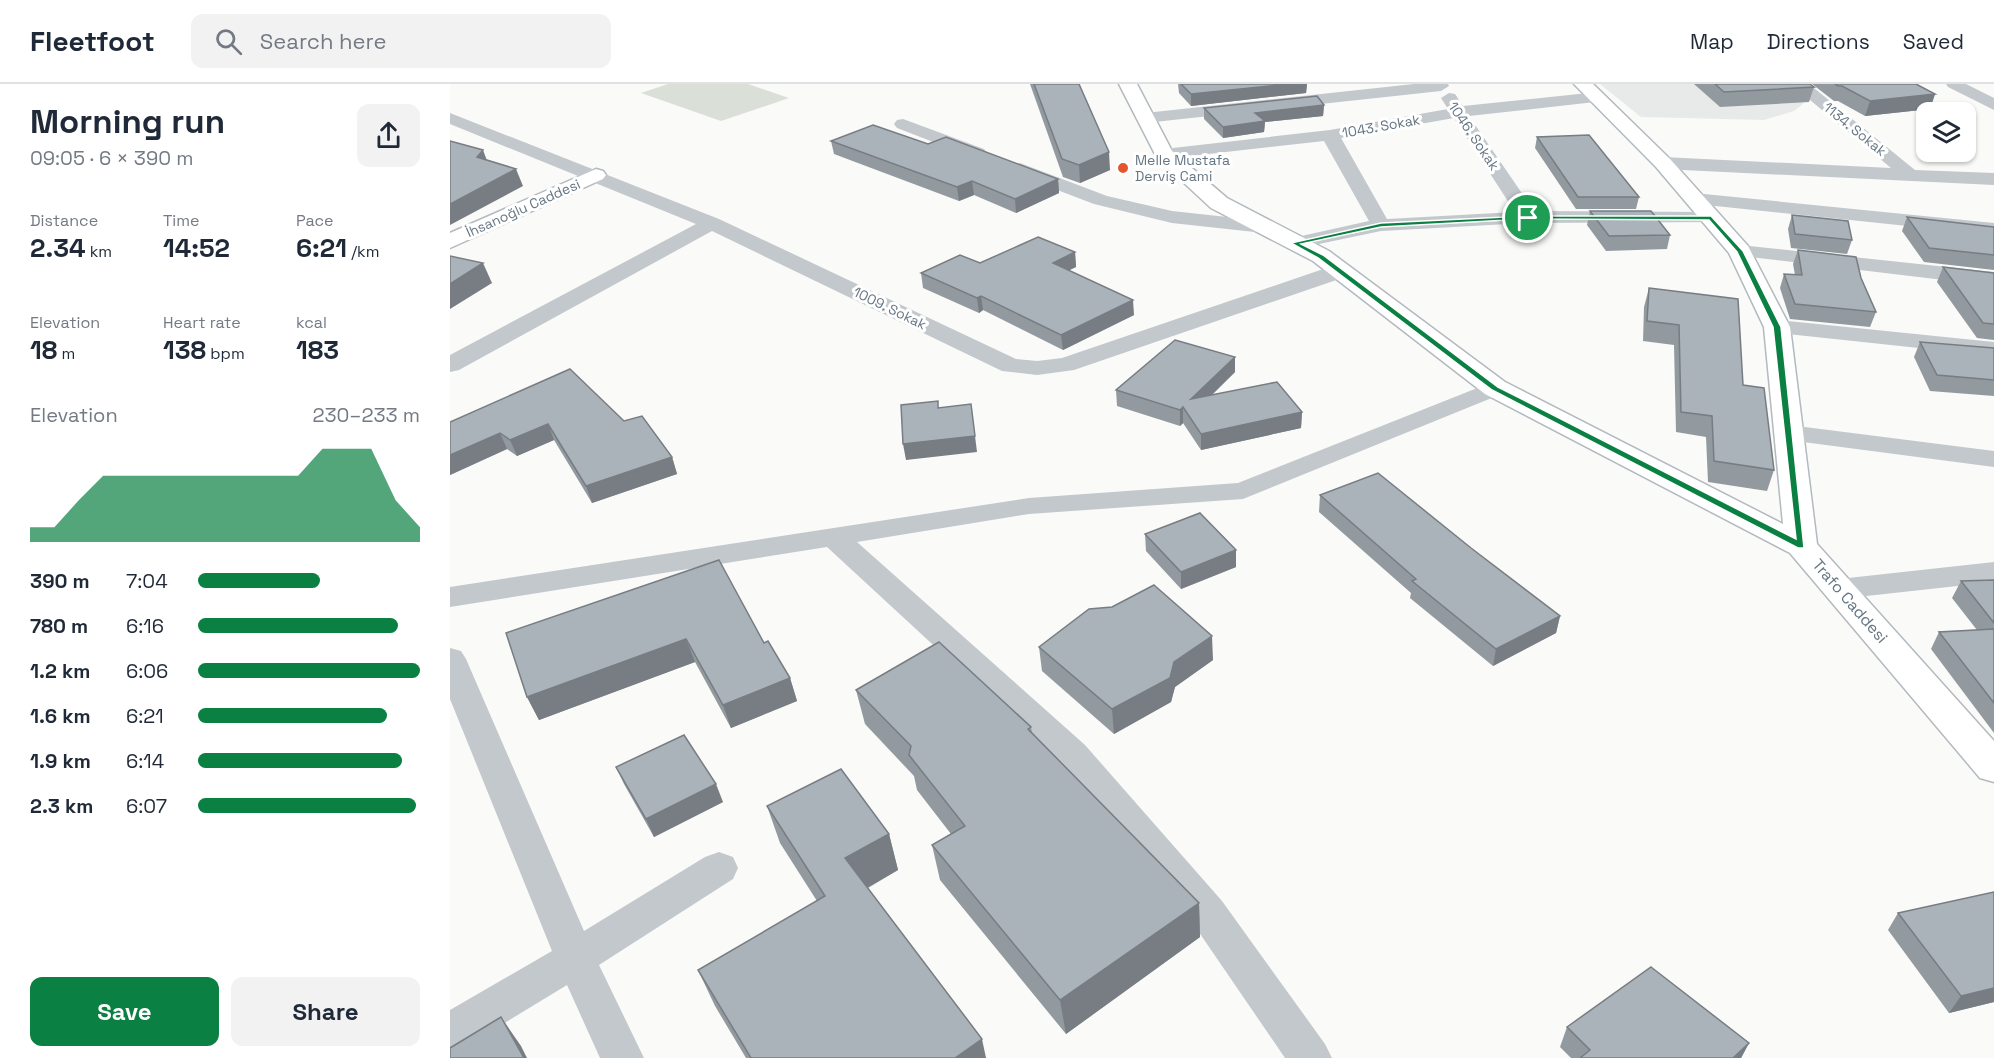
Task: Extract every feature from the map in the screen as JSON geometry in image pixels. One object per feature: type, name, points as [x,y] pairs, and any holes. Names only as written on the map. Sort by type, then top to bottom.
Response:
[{"type":"street","name":"Trafo Caddesi","points":[[1128,84],[1164,154],[1220,203],[1321,256],[1495,388],[1801,546],[1994,767]]},
{"type":"street","name":"1134. Sokak","points":[[1799,84],[1910,175]]},
{"type":"street","points":[[1954,84],[1994,105]]},
{"type":"street","points":[[1145,118],[1440,85]]},
{"type":"street","name":"1046. Sokak","points":[[1440,85],[1528,218]]},
{"type":"street","points":[[1591,91],[1664,163],[1740,251],[1777,327],[1801,546]]},
{"type":"street","name":"1043. Sokak","points":[[1164,154],[1330,135],[1591,91]]},
{"type":"street","name":"1009. Sokak","points":[[450,118],[712,223],[1011,366],[1037,368],[1065,365],[1340,271]]},
{"type":"street","points":[[903,124],[1101,200],[1172,217],[1264,227]]},
{"type":"street","points":[[459,143],[485,132]]},
{"type":"street","points":[[1330,135],[1381,225]]},
{"type":"street","points":[[1664,163],[1994,179]]},
{"type":"street","name":"İhsanoğlu Caddesi","points":[[450,241],[596,175]]},
{"type":"street","points":[[1694,199],[1994,229]]},
{"type":"street","points":[[1295,243],[1381,225],[1528,218],[1711,218]]},
{"type":"street","points":[[450,365],[712,223]]},
{"type":"street","points":[[1740,251],[1994,279]]},
{"type":"street","points":[[1777,327],[1994,349]]},
{"type":"street","points":[[450,597],[1029,507],[1243,491],[1495,388]]},
{"type":"street","points":[[1789,433],[1994,459]]},
{"type":"street","points":[[834,537],[1073,754],[1208,913],[1310,1058]]},
{"type":"street","points":[[1839,589],[1994,572]]},
{"type":"street","points":[[450,659],[458,701],[622,1058]]},
{"type":"street","points":[[450,1033],[719,868]]},
{"type":"shaded area","points":[[668,84],[748,84],[789,98],[721,121],[641,93]]},
{"type":"shaded area","points":[[1600,84],[1779,84],[1804,103],[1794,111],[1764,120],[1641,117]]},
{"type":"building","points":[[1034,84],[1079,84],[1109,152],[1079,165],[1062,159]]},
{"type":"building","points":[[1181,84],[1289,84],[1191,94]]},
{"type":"building","points":[[1715,84],[1810,84],[1814,87],[1724,92]]},
{"type":"building","points":[[1835,84],[1916,84],[1935,94],[1870,101]]},
{"type":"building","points":[[1317,96],[1324,105],[1255,113],[1265,121],[1223,127],[1204,108]]},
{"type":"building","points":[[873,125],[928,144],[946,137],[1058,179],[1015,199],[972,181],[957,187],[831,141]]},
{"type":"building","points":[[1589,135],[1639,197],[1578,197],[1537,137]]},
{"type":"building","points":[[450,141],[483,150],[477,157],[516,169],[450,204]]},
{"type":"building","points":[[1590,211],[1651,211],[1670,235],[1609,236]]},
{"type":"building","points":[[1792,215],[1848,221],[1852,240],[1795,234]]},
{"type":"building","points":[[1907,217],[1994,227],[1994,255],[1929,248]]},
{"type":"building","points":[[1038,237],[1075,252],[1053,263],[1133,300],[1061,335],[981,296],[977,298],[921,273],[960,255],[980,263]]},
{"type":"building","points":[[1798,250],[1856,257],[1861,278],[1876,312],[1795,304],[1784,274],[1802,275]]},
{"type":"building","points":[[450,256],[483,263],[450,284]]},
{"type":"building","points":[[1943,267],[1994,273],[1994,324],[1983,323]]},
{"type":"building","points":[[1649,288],[1738,299],[1743,385],[1764,388],[1774,470],[1714,461],[1712,416],[1681,412],[1679,325],[1647,321]]},
{"type":"building","points":[[1175,340],[1235,357],[1191,399],[1277,382],[1302,412],[1201,434],[1183,407],[1180,410],[1116,390]]},
{"type":"building","points":[[1920,342],[1994,348],[1994,380],[1937,375]]},
{"type":"building","points":[[570,369],[624,421],[642,416],[672,457],[586,486],[548,424],[510,440],[500,433],[450,455],[450,422]]},
{"type":"building","points":[[938,401],[938,408],[971,404],[975,436],[903,444],[901,405]]},
{"type":"building","points":[[1378,473],[1560,616],[1496,649],[1412,581],[1416,579],[1320,495]]},
{"type":"building","points":[[1200,513],[1236,550],[1181,572],[1145,534]]},
{"type":"building","points":[[719,560],[764,643],[768,641],[790,678],[723,705],[686,639],[527,697],[506,633]]},
{"type":"building","points":[[1994,580],[1994,623],[1961,581]]},
{"type":"building","points":[[1154,585],[1212,636],[1174,662],[1170,678],[1112,709],[1039,647],[1089,609],[1112,607]]},
{"type":"building","points":[[1994,629],[1994,703],[1939,632]]},
{"type":"building","points":[[939,642],[1031,727],[1028,729],[1199,903],[1060,1000],[932,845],[965,826],[909,755],[911,746],[856,690]]},
{"type":"building","points":[[684,735],[716,784],[646,819],[616,767]]},
{"type":"building","points":[[841,769],[889,834],[845,858],[982,1039],[955,1058],[751,1058],[698,970],[825,896],[767,806]]},
{"type":"building","points":[[1994,892],[1994,988],[1961,996],[1898,913]]},
{"type":"building","points":[[1651,967],[1749,1043],[1733,1058],[1580,1058],[1590,1050],[1567,1027]]},
{"type":"building","points":[[501,1017],[524,1058],[450,1058],[450,1048]]},
{"type":"place","name":"Melle Mustafa Derviş Cami","points":[[1123,168]]},
{"type":"route","points":[[1528,218],[1711,218],[1740,251],[1777,327],[1801,546],[1495,388],[1321,256],[1295,243],[1381,225],[1528,218]]}]
